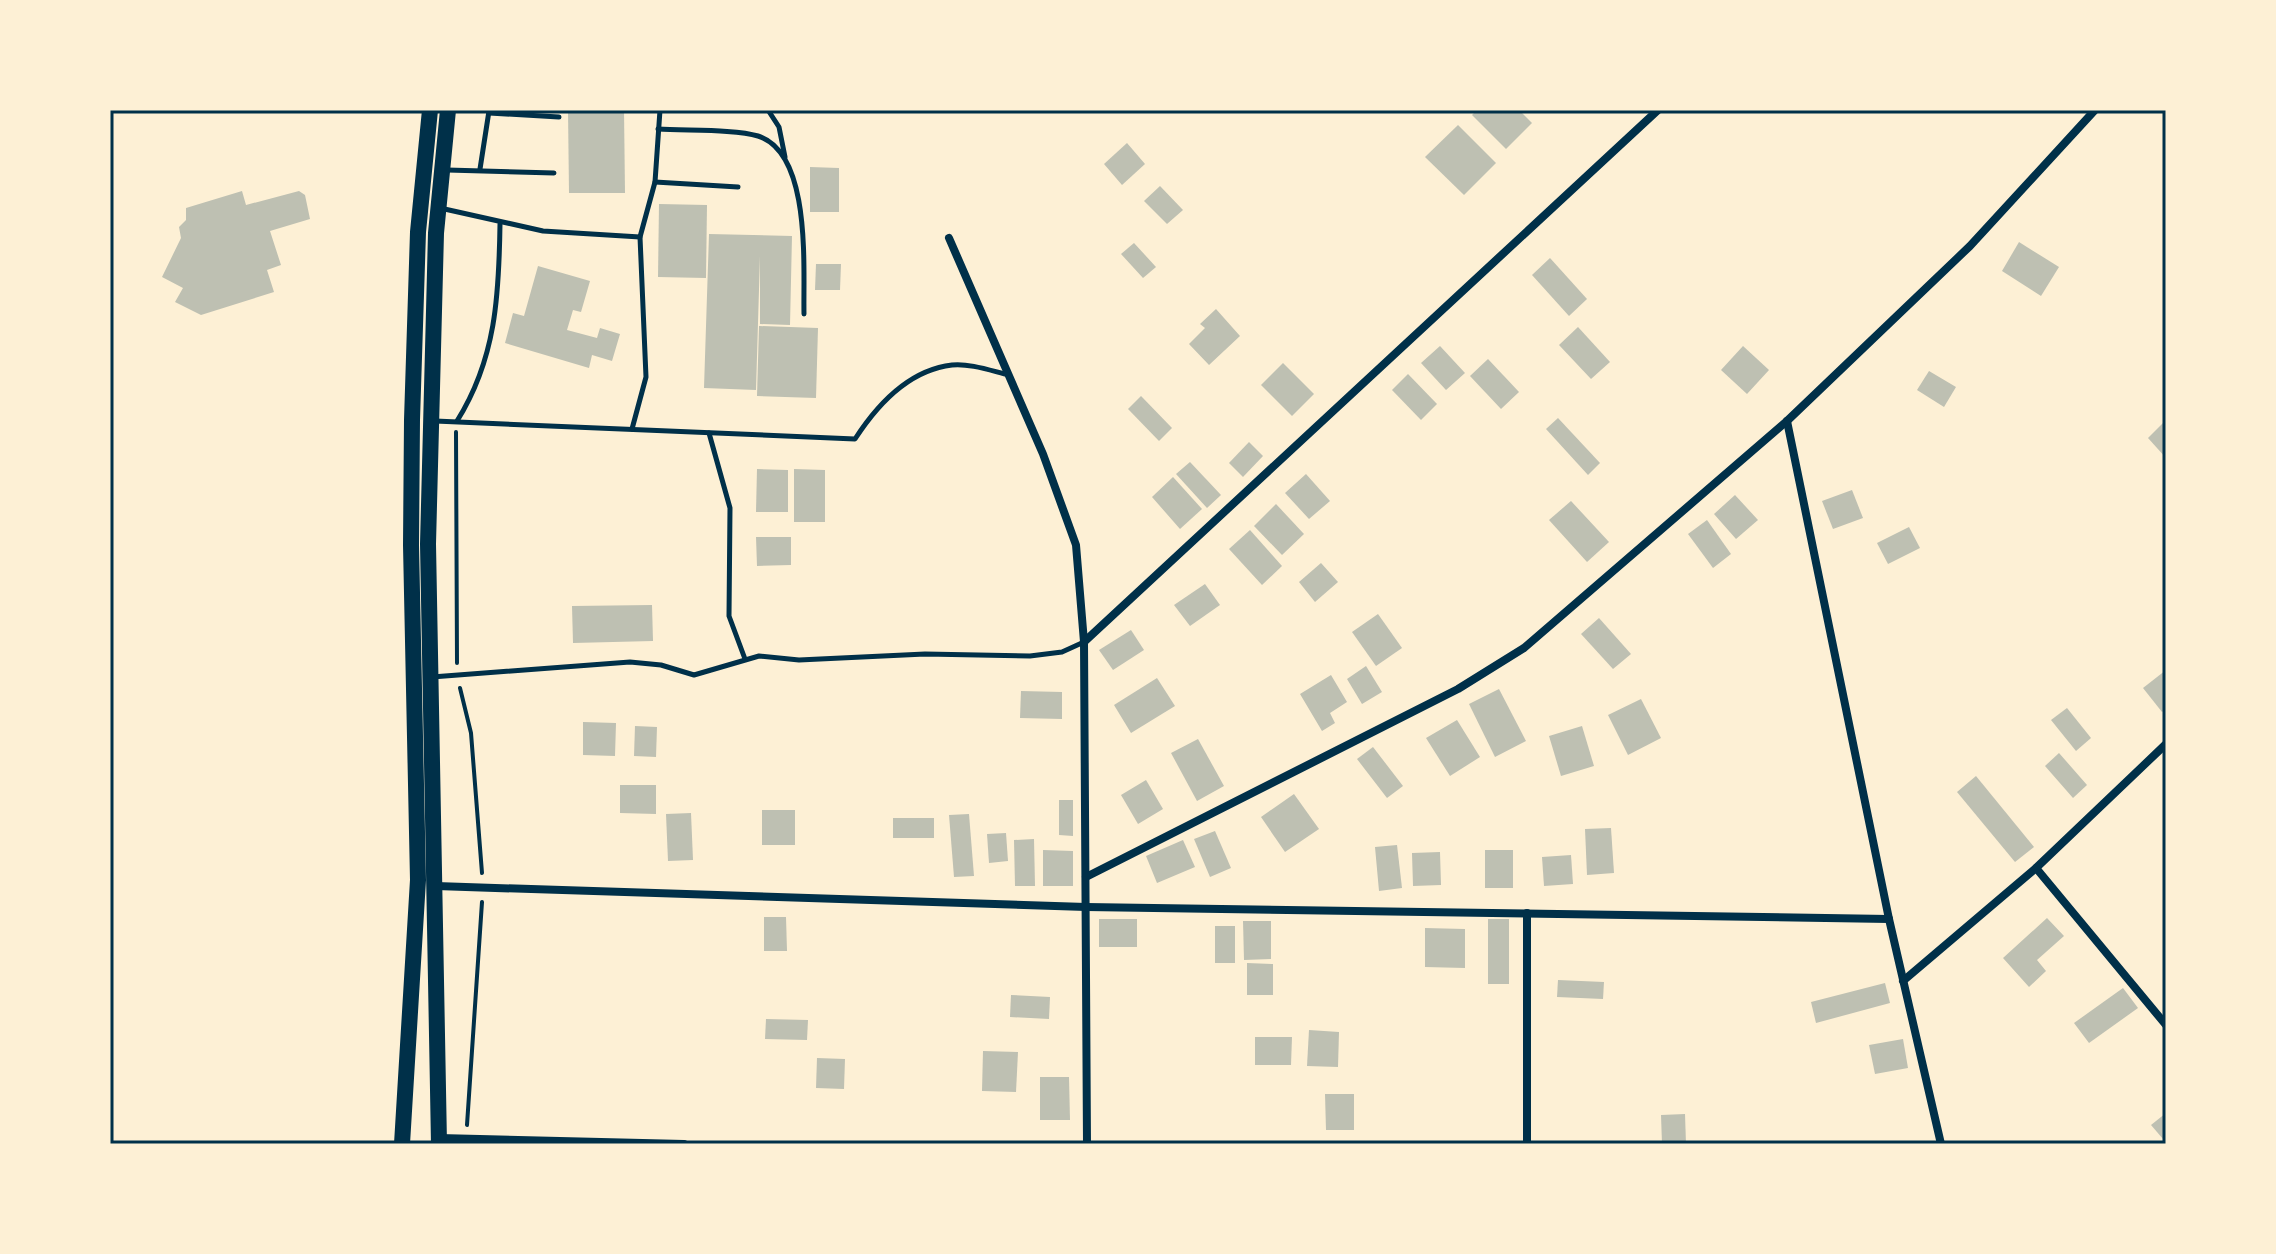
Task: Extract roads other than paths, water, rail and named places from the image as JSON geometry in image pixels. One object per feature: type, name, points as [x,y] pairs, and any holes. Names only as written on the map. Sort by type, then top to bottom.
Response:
[{"type":"main road","points":[[402,1144],[418,880],[411,545],[412,420],[418,232],[430,110]]},
{"type":"main road","points":[[439,1141],[430,421],[438,207],[448,110]]},
{"type":"street","points":[[1084,642],[1658,110]]},
{"type":"street","points":[[1086,877],[1458,689],[1524,648],[1787,421],[1970,246],[2095,110]]},
{"type":"street","points":[[949,238],[1009,375],[1076,545],[1084,642],[1087,1144]]},
{"type":"street","points":[[1787,421],[1889,919],[1941,1144]]},
{"type":"street","points":[[1903,981],[2036,868],[2166,744]]},
{"type":"street","points":[[2036,868],[2166,1025]]},
{"type":"street","points":[[436,886],[1086,907],[1889,919]]},
{"type":"street","points":[[1527,913],[1527,1144]]},
{"type":"street","points":[[439,1141],[684,1144]]},
{"type":"lane","points":[[632,429],[646,377],[640,237],[655,182],[660,110]]},
{"type":"lane","points":[[768,110],[779,127],[802,219],[804,314]]},
{"type":"lane","points":[[480,169],[489,112],[559,117]]},
{"type":"lane","points":[[658,129],[758,136],[773,145],[786,160]]},
{"type":"lane","points":[[442,170],[554,173]]},
{"type":"lane","points":[[655,182],[738,187]]},
{"type":"lane","points":[[438,207],[500,224],[543,231],[640,237]]},
{"type":"lane","points":[[456,421],[478,387],[487,358],[500,224]]},
{"type":"lane","points":[[430,421],[855,439],[873,411],[915,376],[954,364],[1009,375]]},
{"type":"lane","points":[[709,433],[730,508],[729,616],[745,659]]},
{"type":"lane","points":[[431,677],[630,662],[661,665],[694,675],[745,659],[847,660],[925,654],[1030,656],[1062,652],[1084,642]]}]
